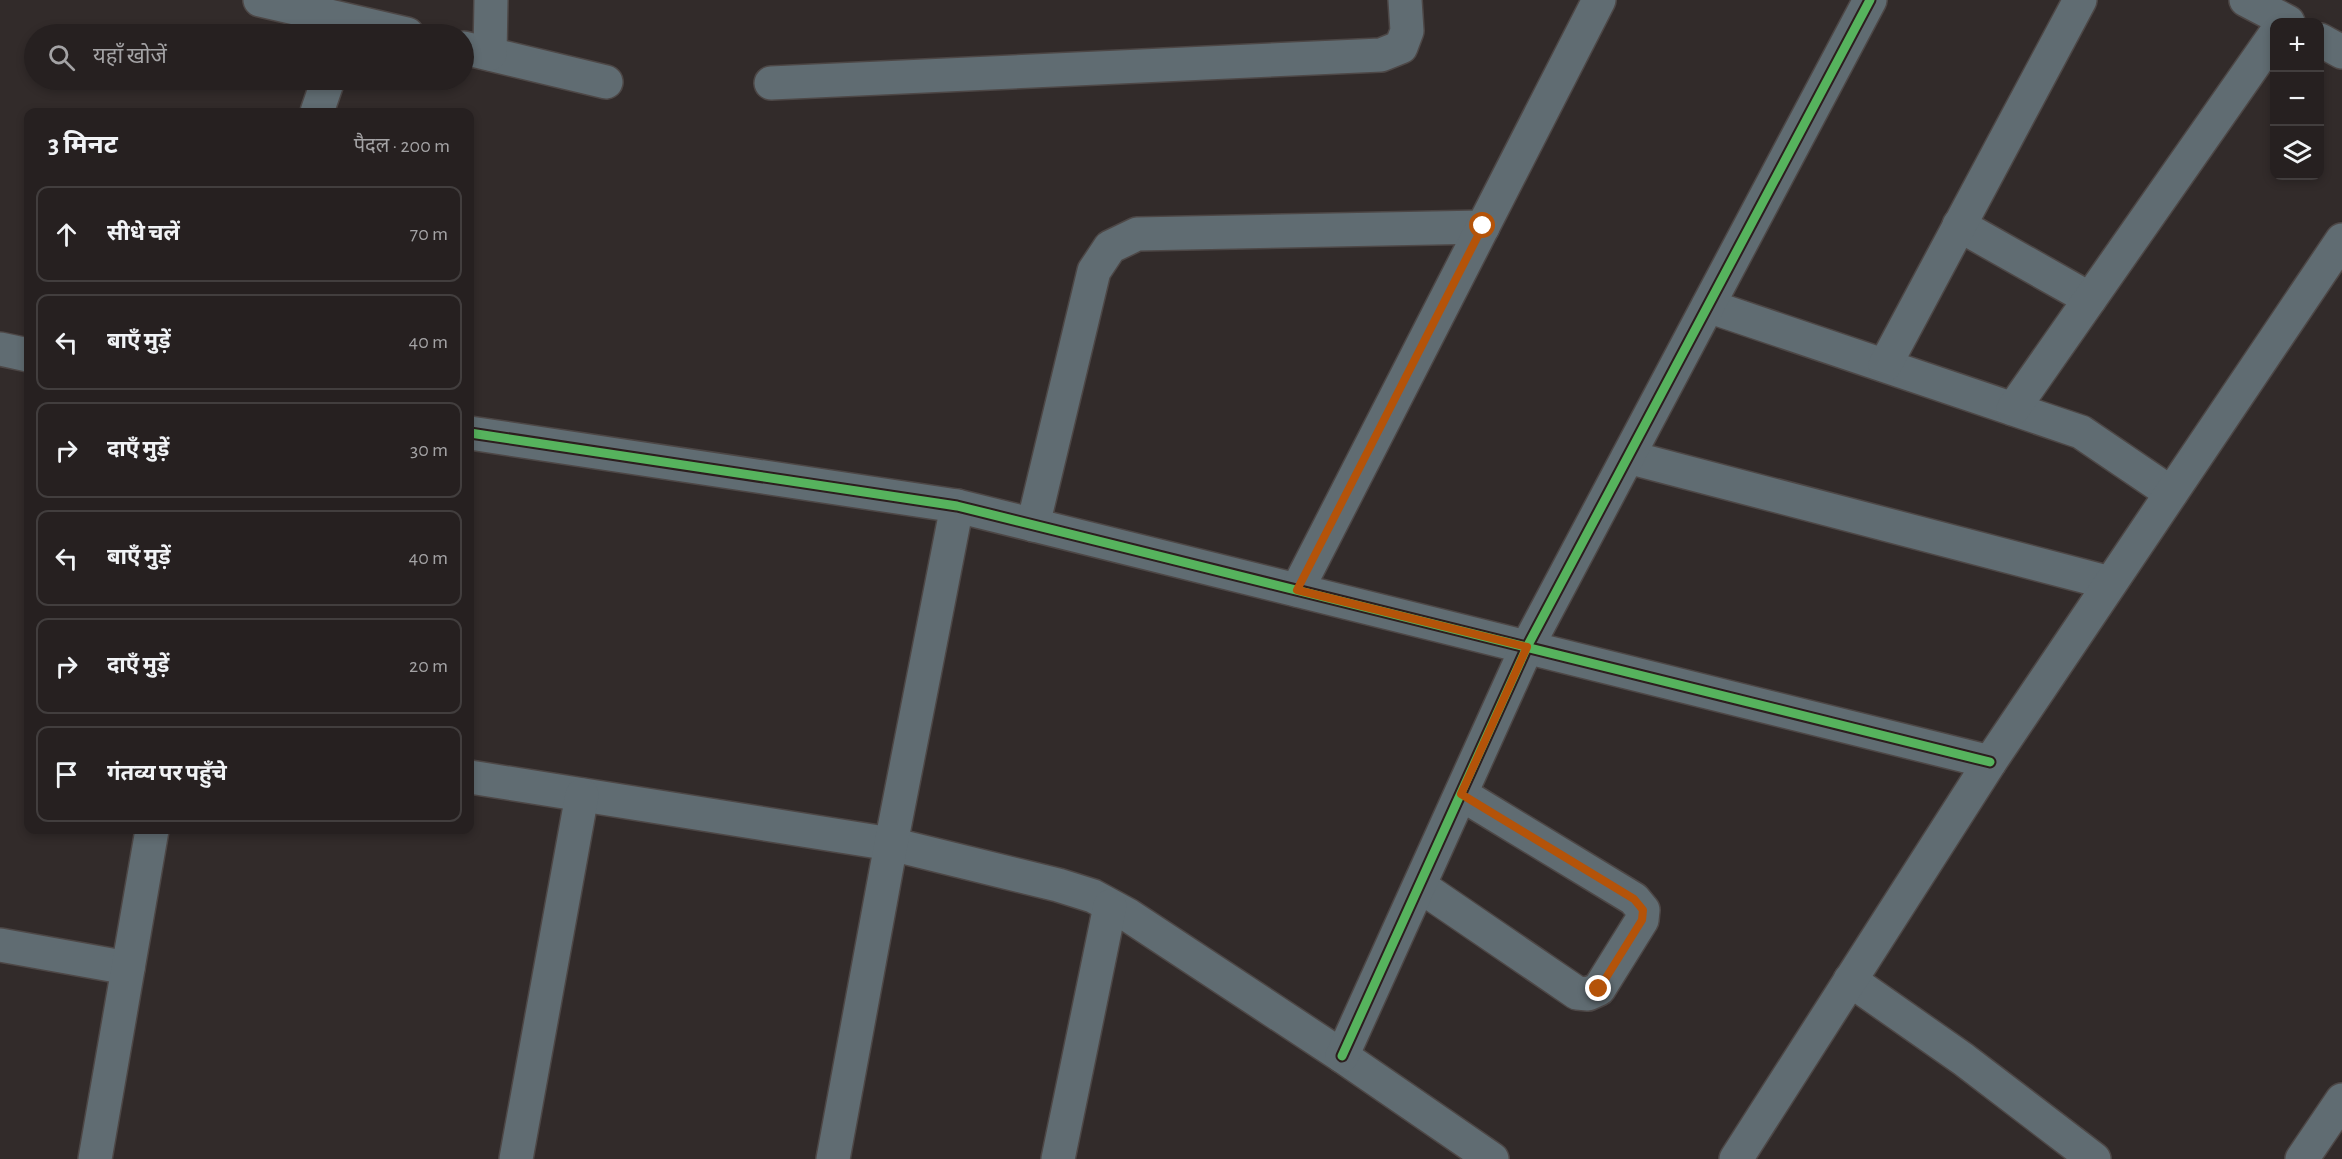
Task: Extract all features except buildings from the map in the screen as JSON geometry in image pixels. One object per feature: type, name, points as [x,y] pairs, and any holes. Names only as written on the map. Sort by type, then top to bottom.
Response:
[{"type":"street","points":[[260,0],[369,24]]},
{"type":"street","points":[[491,0],[477,51],[606,82]]},
{"type":"street","points":[[771,83],[1382,55],[1401,48],[1407,31],[1405,0]]},
{"type":"street","points":[[1297,590],[1599,0]]},
{"type":"street","points":[[1342,1056],[1527,647],[1870,0]]},
{"type":"street","points":[[1885,365],[2080,0]]},
{"type":"street","points":[[2246,0],[2282,18]]},
{"type":"street","points":[[2013,409],[2270,43]]},
{"type":"street","points":[[2324,43],[2342,52]]},
{"type":"street","points":[[318,108],[325,90]]},
{"type":"street","points":[[1959,225],[2090,299]]},
{"type":"street","points":[[1033,525],[1094,271],[1110,248],[1137,234],[1483,226]]},
{"type":"street","points":[[1736,1159],[1990,762],[2342,240]]},
{"type":"street","points":[[1708,306],[2081,432],[2171,493]]},
{"type":"street","points":[[0,349],[24,354]]},
{"type":"street","points":[[474,434],[957,506],[1990,762]]},
{"type":"street","points":[[1628,457],[2110,583]]},
{"type":"street","points":[[833,1159],[957,506]]},
{"type":"street","points":[[474,778],[891,844],[1058,885],[1093,896],[1128,915],[1342,1056],[1492,1159]]},
{"type":"street","points":[[1420,886],[1576,993],[1588,994],[1599,989],[1642,920],[1643,910],[1634,899],[1461,794]]},
{"type":"street","points":[[516,1159],[582,795]]},
{"type":"street","points":[[95,1159],[151,834]]},
{"type":"street","points":[[1058,1159],[1110,906]]},
{"type":"street","points":[[0,945],[128,968]]},
{"type":"street","points":[[1850,980],[1964,1059],[2094,1159]]},
{"type":"street","points":[[2302,1159],[2342,1100]]},
{"type":"cycle path","points":[[1342,1056],[1527,647],[1870,0]]},
{"type":"cycle path","points":[[474,434],[957,506],[1990,762]]},
{"type":"route","points":[[1483,226],[1297,590],[1527,647],[1461,794],[1634,899],[1643,910],[1642,920],[1599,989]]}]
